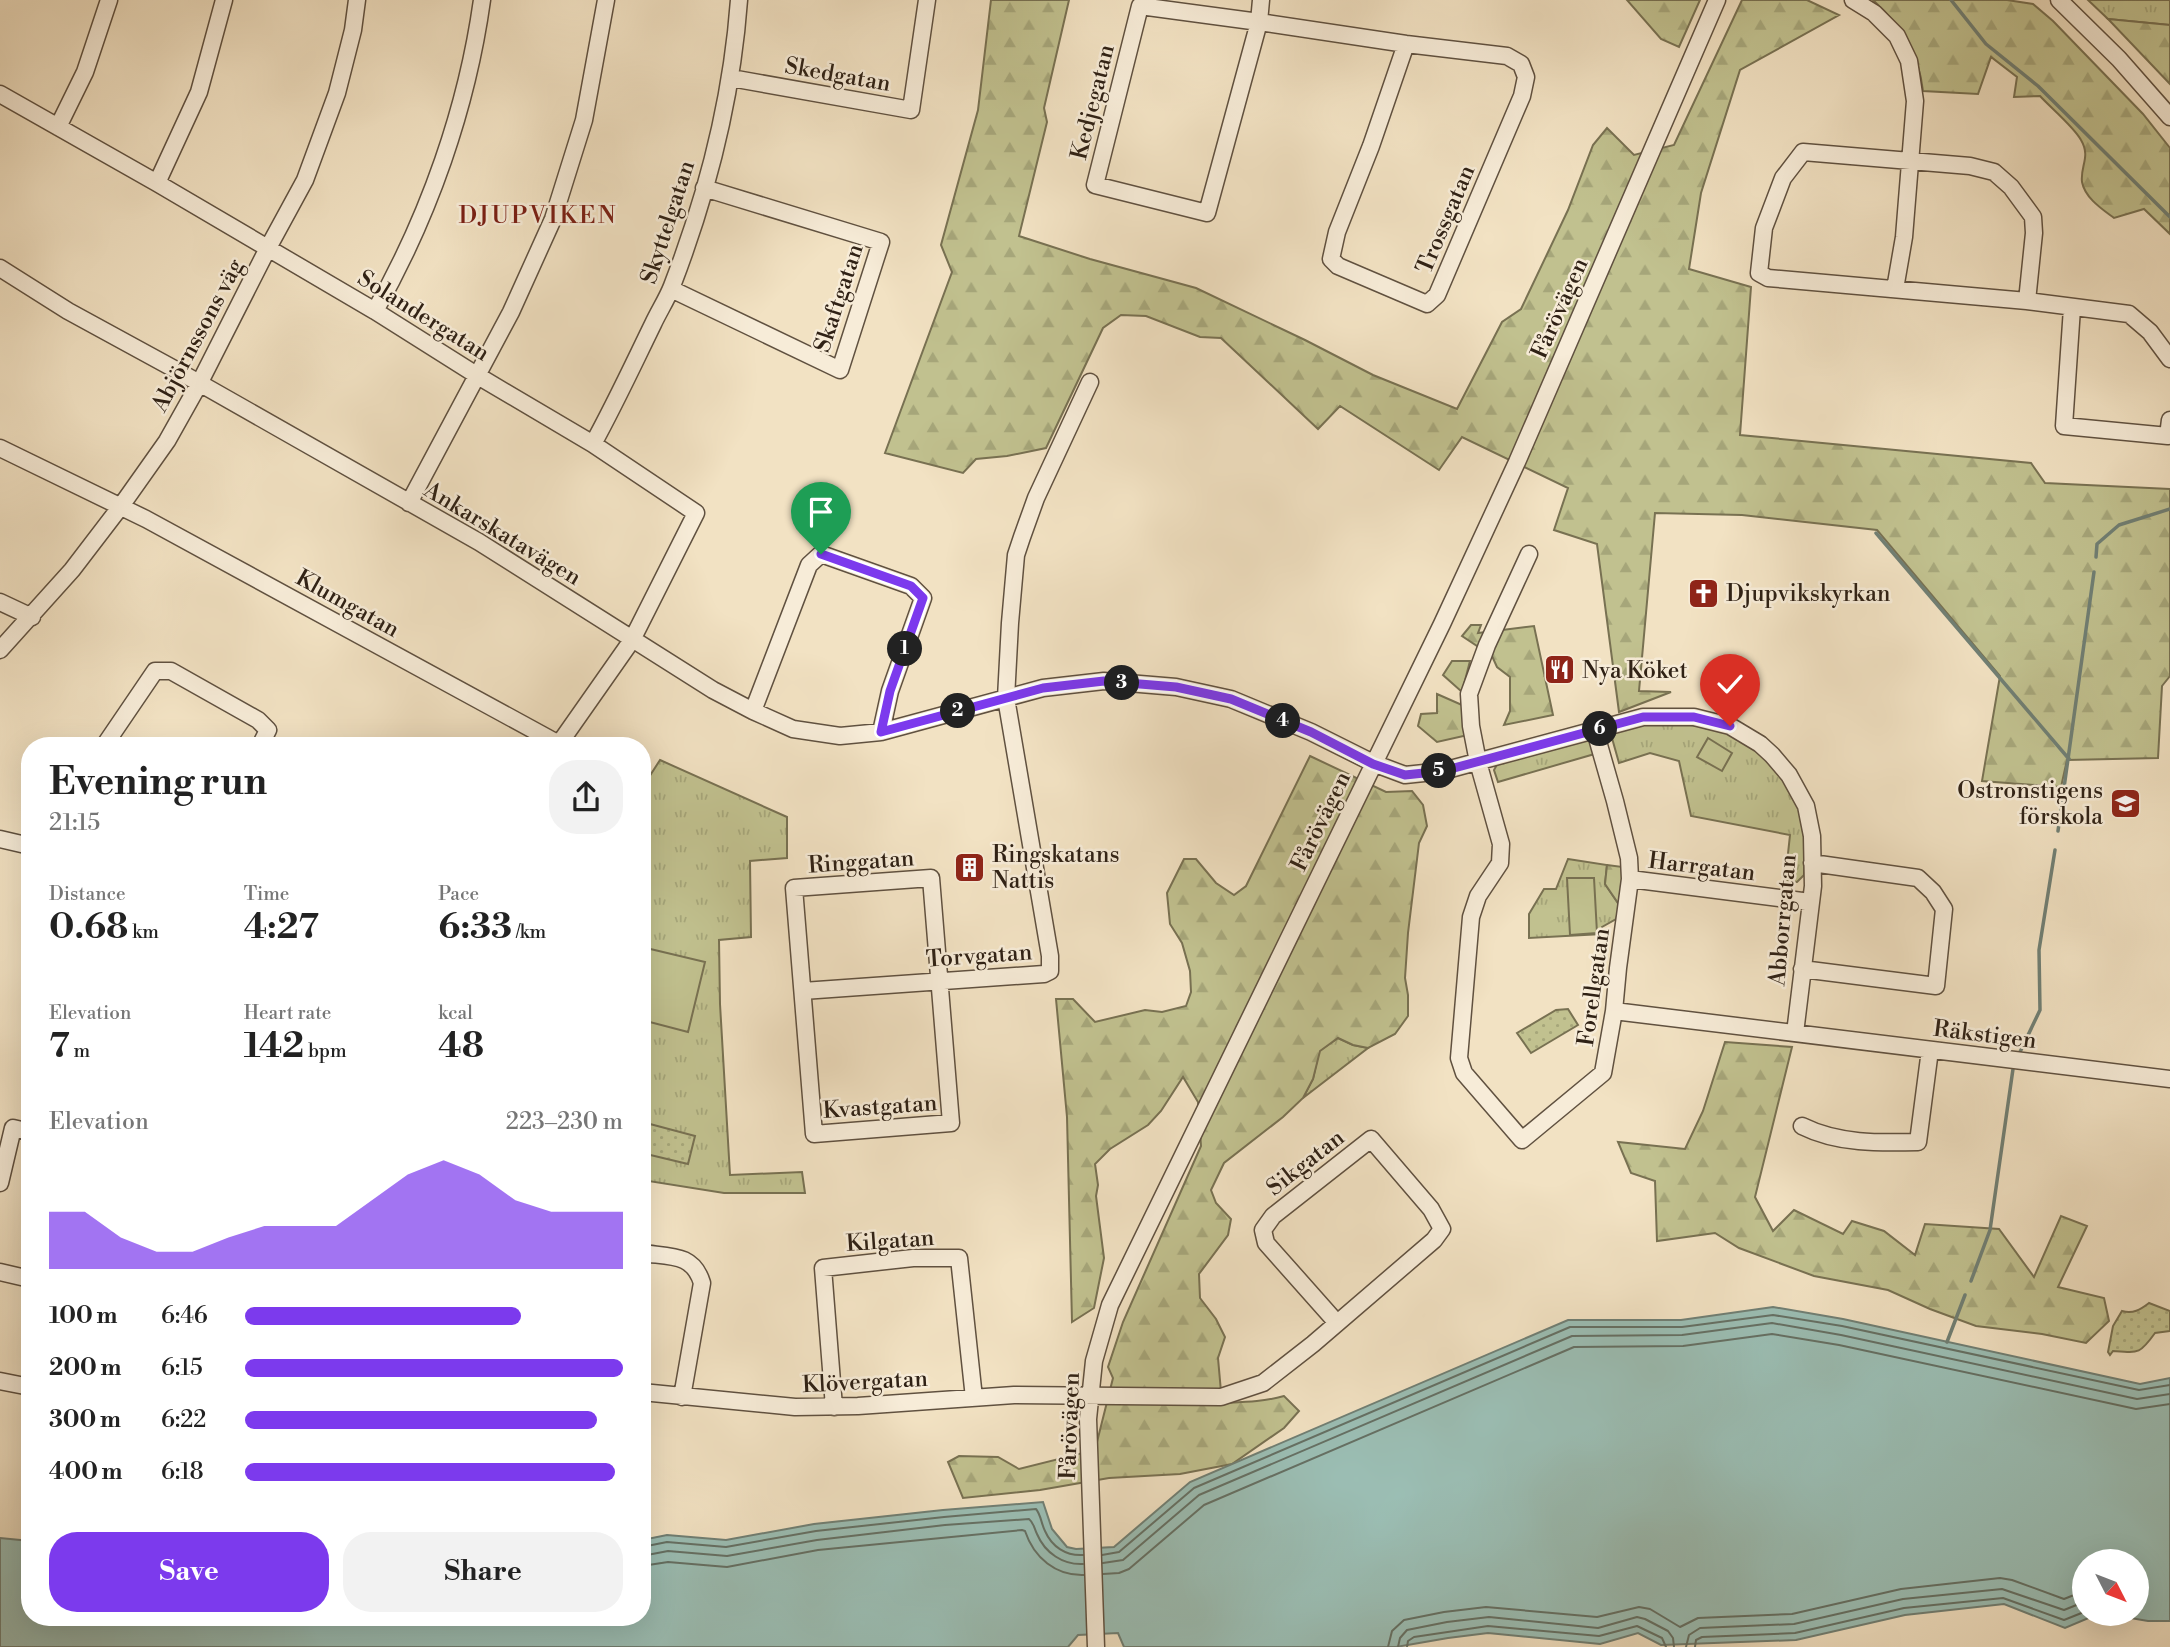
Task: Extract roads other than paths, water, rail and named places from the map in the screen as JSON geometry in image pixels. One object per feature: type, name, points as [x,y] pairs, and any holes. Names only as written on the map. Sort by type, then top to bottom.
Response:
[{"type":"street","points":[[58,127],[85,72],[109,0]]},
{"type":"street","points":[[157,183],[199,92],[224,0]]},
{"type":"street","name":"Abjörnssons väg","points":[[0,650],[72,570],[121,506],[167,441],[199,384],[305,180],[337,93],[353,30],[357,0]]},
{"type":"street","points":[[375,311],[398,270],[434,187],[461,103],[482,0]]},
{"type":"street","points":[[409,503],[511,312],[553,219],[584,120],[606,0]]},
{"type":"street","name":"Skyttelgatan","points":[[593,444],[623,390],[671,289],[705,188],[731,78],[738,0]]},
{"type":"street","name":"Skedgatan","points":[[731,78],[911,110],[927,0]]},
{"type":"street","name":"Kedjegatan","points":[[1259,22],[1140,6],[1095,185],[1207,213],[1259,22],[1261,0]]},
{"type":"street","name":"Fårövägen","points":[[1096,1646],[1088,1446],[1090,1394],[1094,1362],[1110,1305],[1442,624],[1517,462],[1717,0]]},
{"type":"street","points":[[1853,0],[1874,13],[1897,36],[1909,61],[1915,101],[1904,237],[1895,289]]},
{"type":"street","points":[[2059,0],[2119,60],[2170,117]]},
{"type":"street","name":"Trossgatan","points":[[1259,22],[1507,56],[1521,64],[1526,77],[1522,96],[1443,282],[1437,295],[1427,304],[1338,265],[1331,259],[1337,232],[1371,146],[1406,44]]},
{"type":"street","name":"Solandergatan","points":[[0,94],[375,311],[593,444],[696,513],[632,640]]},
{"type":"street","points":[[2027,302],[2034,233],[2033,217],[2011,187],[1994,172],[1970,166],[1803,152],[1783,178],[1764,228],[1759,273],[1768,278],[2129,314],[2150,332],[2170,359]]},
{"type":"street","name":"Skaftgatan","points":[[671,289],[840,370],[881,242],[705,188]]},
{"type":"street","name":"Ankarskatavägen","points":[[0,268],[68,311],[479,542],[713,690],[793,729],[839,736],[881,732],[1043,688],[1104,681],[1176,687],[1231,699],[1311,732],[1373,764]]},
{"type":"street","points":[[2072,308],[2064,426],[2168,436],[2170,420]]},
{"type":"street","points":[[1006,698],[1016,555],[1035,498],[1090,382]]},
{"type":"street","name":"Klumgatan","points":[[0,448],[121,506],[546,737]]},
{"type":"street","points":[[753,711],[809,565],[821,554],[911,586],[923,598],[890,691],[881,732]]},
{"type":"street","points":[[1478,762],[1471,726],[1469,694],[1487,645],[1529,554]]},
{"type":"street","points":[[0,602],[32,617]]},
{"type":"street","name":"Klumgatan","points":[[564,737],[632,640]]},
{"type":"street","points":[[110,737],[155,671],[171,671],[258,720],[268,730],[264,737]]},
{"type":"street","name":"Torvgatan","points":[[803,991],[1044,974],[1050,971],[1050,956],[1006,698]]},
{"type":"street","name":"Abborrgatan","points":[[1373,764],[1405,775],[1443,771],[1643,717],[1694,717],[1730,726],[1760,744],[1789,775],[1806,806],[1812,836],[1810,902],[1795,1033]]},
{"type":"street","name":"Forellgatan","points":[[1478,762],[1501,844],[1500,863],[1478,896],[1471,917],[1459,1058],[1464,1073],[1522,1140],[1603,1073],[1614,1011],[1630,879],[1629,858],[1595,731]]},
{"type":"street","points":[[0,839],[21,844]]},
{"type":"street","points":[[1802,969],[1936,986],[1944,909],[1933,892],[1918,878],[1812,863]]},
{"type":"street","name":"Ringgatan","points":[[803,991],[794,888],[931,878],[940,981]]},
{"type":"street","name":"Harrgatan","points":[[1630,879],[1810,902]]},
{"type":"street","name":"Kvastgatan","points":[[803,991],[814,1134],[951,1123],[940,981]]},
{"type":"street","name":"Räkstigen","points":[[1614,1011],[2170,1079]]},
{"type":"street","points":[[1802,1126],[1818,1134],[1868,1143],[1918,1142],[1930,1050]]},
{"type":"street","points":[[0,1183],[13,1128],[21,1130]]},
{"type":"street","name":"Sikgatan","points":[[1090,1394],[1221,1397],[1263,1382],[1338,1323],[1434,1240],[1442,1229],[1431,1209],[1371,1139],[1273,1216],[1263,1230],[1266,1243],[1338,1323]]},
{"type":"street","points":[[651,1254],[687,1260],[698,1269],[702,1283],[682,1397]]},
{"type":"street","name":"Kilgatan","points":[[834,1407],[822,1268],[913,1258],[959,1258],[974,1398]]},
{"type":"street","points":[[0,1272],[21,1277]]},
{"type":"street","points":[[0,1381],[21,1385]]},
{"type":"street","name":"Klövergatan","points":[[651,1393],[795,1407],[834,1407],[1014,1395],[1090,1394]]},
{"type":"water","points":[[1773,1307],[1843,1319],[2140,1384],[2170,1378],[2170,1621],[2149,1621],[2149,1549],[2072,1549],[2072,1625],[2065,1628],[2004,1604],[1905,1615],[1796,1640],[1661,1645],[1638,1633],[1600,1644],[1488,1633],[1396,1647],[1124,1647],[1118,1633],[1078,1635],[1068,1647],[0,1647],[0,1538],[21,1540],[21,1626],[651,1626],[651,1538],[667,1535],[726,1540],[814,1524],[1043,1502],[1052,1529],[1067,1547],[1114,1547],[1190,1482],[1568,1320],[1681,1320]]},
{"type":"waterway","points":[[1951,0],[1986,44],[2038,86],[2170,217]]},
{"type":"waterway","points":[[2096,557],[2097,544],[2119,525],[2170,509]]},
{"type":"waterway","points":[[1876,533],[2069,759]]},
{"type":"waterway","points":[[2058,831],[2094,572]]},
{"type":"waterway","points":[[2020,1052],[2040,1010],[2039,950],[2055,850]]},
{"type":"waterway","points":[[1971,1281],[1990,1230],[2013,1069]]},
{"type":"waterway","points":[[1947,1342],[1965,1295]]},
{"type":"place","name":"Djupvikskyrkan","points":[[1703,593]]},
{"type":"place","name":"Nya Köket","points":[[1559,670]]},
{"type":"place","name":"Ostronstigens förskola","points":[[2126,803]]},
{"type":"place","name":"Ringskatans Nattis","points":[[969,867]]},
{"type":"district","name":"DJUPVIKEN","points":[[538,215]]}]
